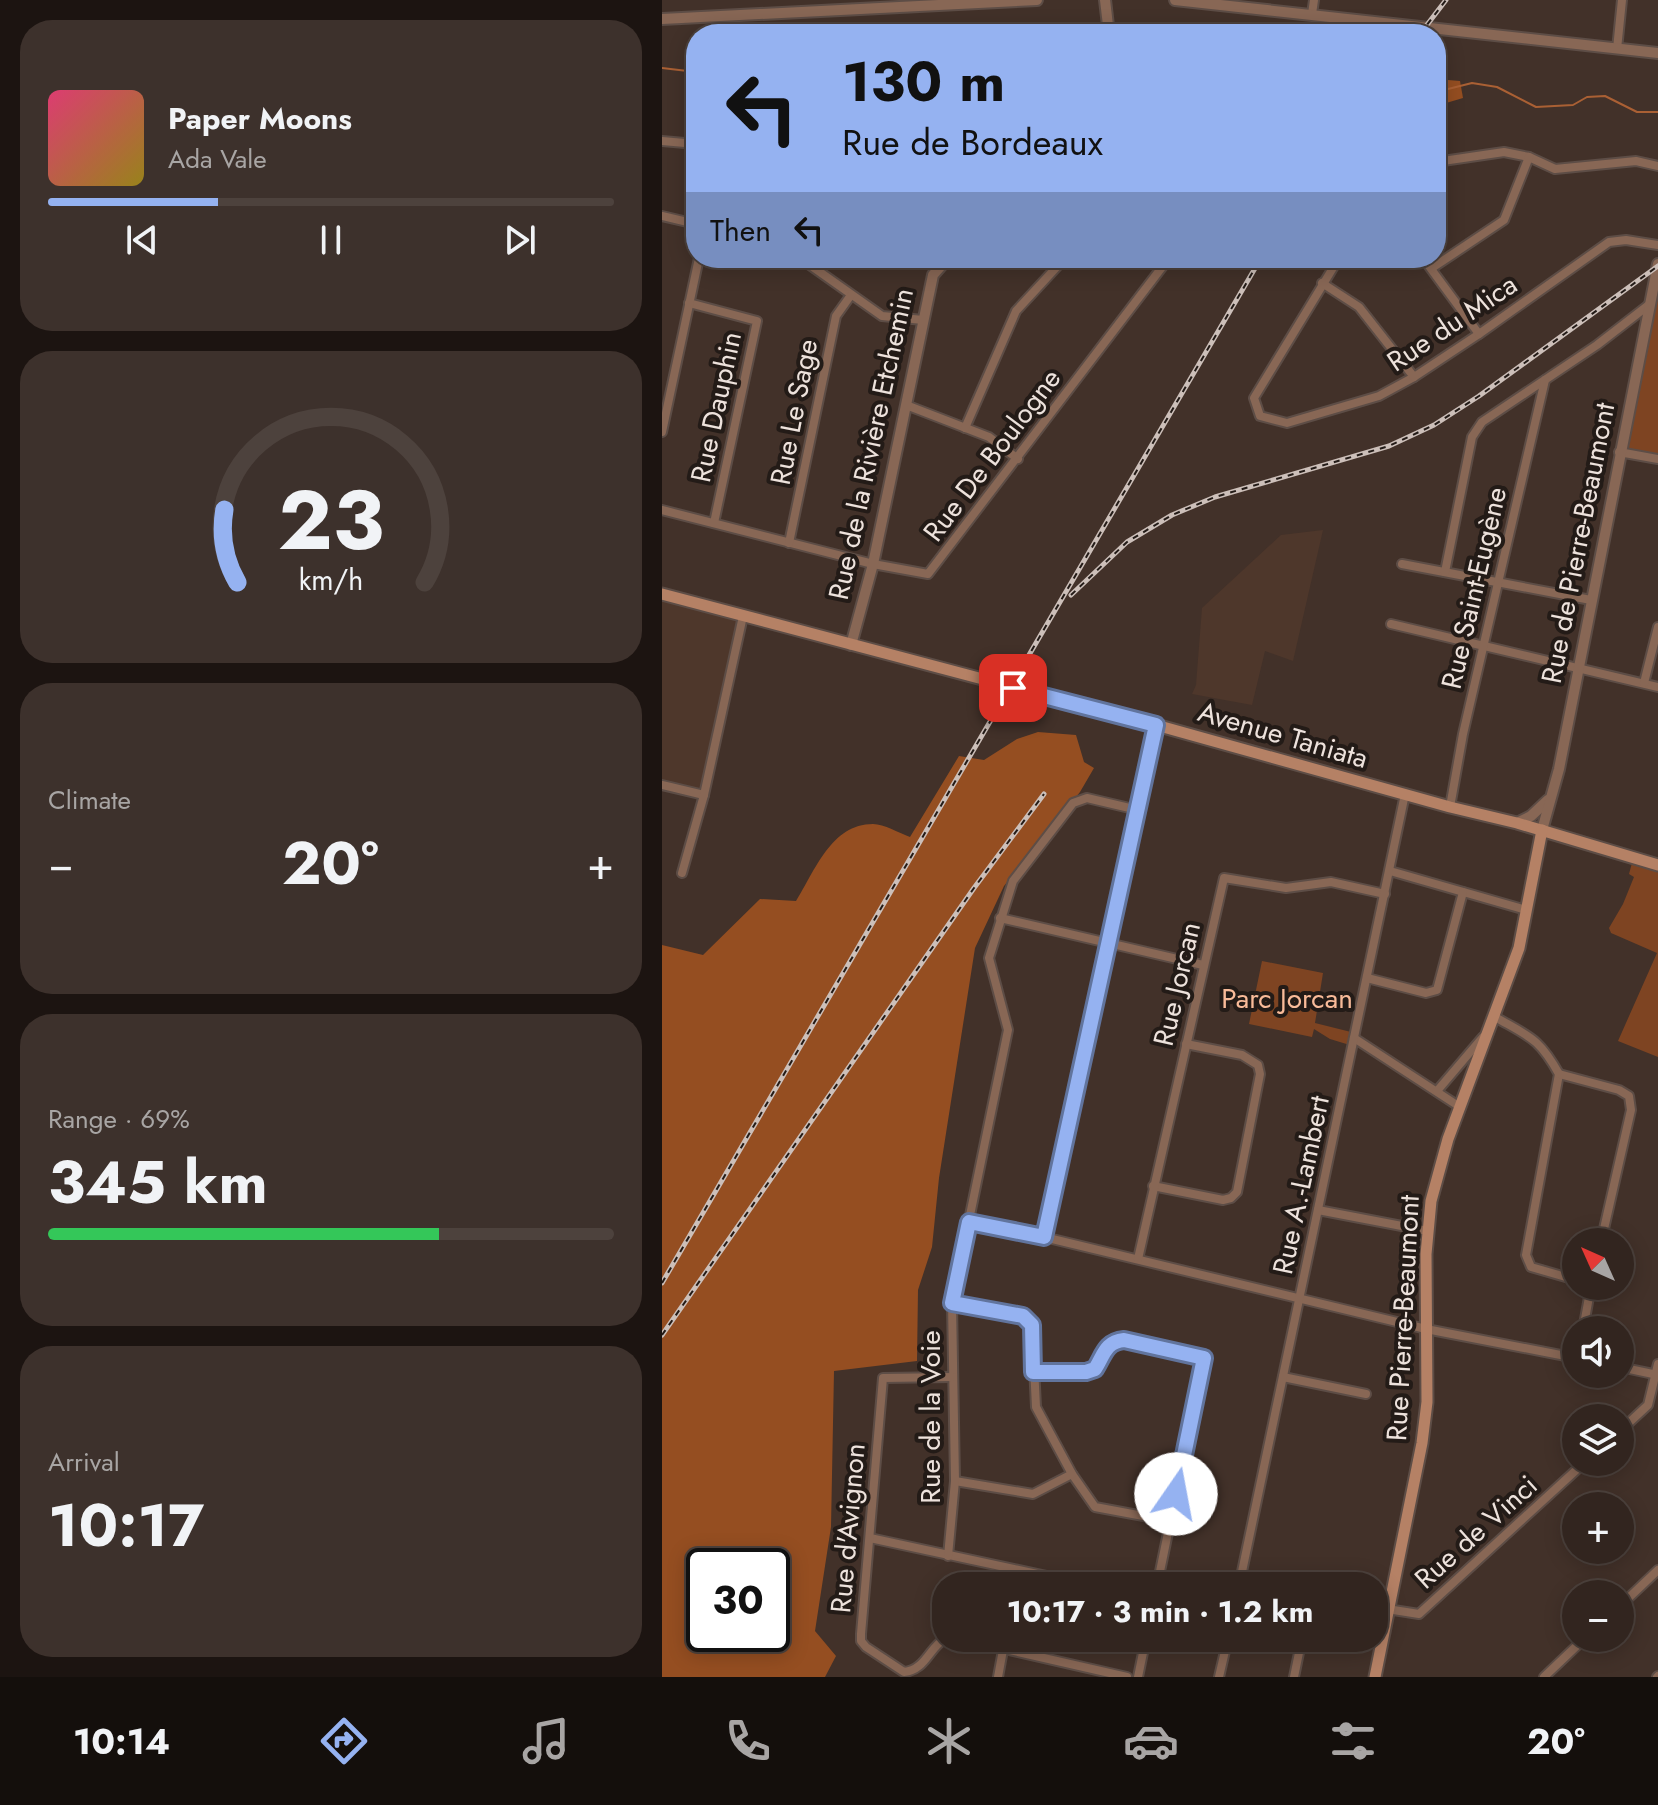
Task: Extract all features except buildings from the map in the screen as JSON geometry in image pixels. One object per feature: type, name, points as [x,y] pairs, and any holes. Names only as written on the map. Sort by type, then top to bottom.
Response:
[{"type":"main road","name":"Avenue Taniata","points":[[662,594],[1517,823],[1658,865]]},
{"type":"main road","name":"Rue Pierre-Beaumont","points":[[1388,1605],[1422,1443],[1427,1402],[1428,1231],[1437,1173],[1519,948],[1542,830]]},
{"type":"main road","name":"Rue Pierre-Beaumont","points":[[1375,1677],[1379,1652]]},
{"type":"street","points":[[662,19],[872,4],[1033,0]]},
{"type":"street","points":[[1105,0],[1108,24]]},
{"type":"street","points":[[1175,0],[1399,24]]},
{"type":"street","points":[[1312,14],[1314,0]]},
{"type":"street","points":[[1617,49],[1622,0]]},
{"type":"street","points":[[1446,29],[1658,53]]},
{"type":"street","points":[[662,141],[686,143]]},
{"type":"street","points":[[1446,161],[1504,152],[1529,157],[1555,169],[1636,161],[1658,166]]},
{"type":"street","points":[[1446,259],[1504,220],[1529,157]]},
{"type":"street","points":[[662,216],[686,222]]},
{"type":"street","name":"Rue du Mica","points":[[1322,283],[1254,398],[1260,416],[1287,423],[1379,396],[1479,334],[1609,242],[1626,240],[1658,245]]},
{"type":"street","name":"Rue de Pierre-Beaumont","points":[[1542,830],[1559,769],[1658,264]]},
{"type":"street","points":[[662,432],[697,268]]},
{"type":"street","points":[[814,268],[882,316],[923,320]]},
{"type":"street","name":"Rue de la Rivière Etchemin","points":[[851,645],[873,564],[933,275],[939,268]]},
{"type":"street","points":[[965,428],[1016,311],[1056,268]]},
{"type":"street","name":"Rue De Boulogne","points":[[662,510],[873,564],[928,574],[1161,268]]},
{"type":"street","points":[[1332,268],[1322,283],[1359,307],[1414,377]]},
{"type":"street","points":[[1432,268],[1479,334]]},
{"type":"street","name":"Rue Le Sage","points":[[789,543],[836,316],[851,295]]},
{"type":"street","name":"Rue Dauphin","points":[[689,303],[757,321],[714,523]]},
{"type":"street","points":[[1445,572],[1472,437],[1482,422],[1597,345],[1650,304]]},
{"type":"street","name":"Rue Saint-Eugène","points":[[1450,807],[1483,646],[1545,380]]},
{"type":"street","points":[[906,405],[989,437],[1018,459]]},
{"type":"street","points":[[1619,452],[1658,459]]},
{"type":"street","points":[[1402,564],[1591,600]]},
{"type":"street","points":[[682,873],[704,795],[743,616]]},
{"type":"street","points":[[1391,624],[1658,687]]},
{"type":"street","points":[[1644,683],[1658,627]]},
{"type":"street","points":[[1044,1237],[1156,725]]},
{"type":"street","points":[[662,785],[704,795]]},
{"type":"street","name":"Rue A.-Lambert","points":[[1242,1572],[1405,794]]},
{"type":"street","name":"Rue de la Voie","points":[[948,1556],[955,1481],[952,1303],[1008,1030],[989,958],[1013,881],[1073,803],[1087,798],[1138,810]]},
{"type":"street","points":[[1517,823],[1543,807],[1549,798]]},
{"type":"street","points":[[1390,871],[1526,910]]},
{"type":"street","name":"Rue Jorcan","points":[[1138,1259],[1224,878],[1286,888],[1331,882],[1385,894]]},
{"type":"street","points":[[1367,978],[1426,993],[1437,990],[1463,892]]},
{"type":"street","points":[[1000,918],[1203,965]]},
{"type":"street","points":[[1495,1017],[1535,1039],[1545,1049],[1559,1074],[1526,1255],[1531,1267],[1562,1276]]},
{"type":"street","points":[[1437,1091],[1490,1030]]},
{"type":"street","points":[[1354,1038],[1460,1107]]},
{"type":"street","points":[[1153,1186],[1223,1200],[1237,1192],[1260,1074],[1258,1065],[1242,1055],[1186,1044]]},
{"type":"street","points":[[1559,1074],[1619,1090],[1629,1096],[1631,1110],[1604,1228]]},
{"type":"street","points":[[1318,1210],[1428,1231]]},
{"type":"street","points":[[969,1222],[1138,1259],[1426,1329],[1562,1355]]},
{"type":"street","points":[[952,1303],[1023,1316],[1032,1325],[1036,1407],[1072,1474],[1095,1507],[1170,1521]]},
{"type":"street","points":[[1033,1372],[1086,1372],[1095,1369],[1105,1347],[1124,1340],[1204,1358],[1160,1572]]},
{"type":"street","points":[[1634,1418],[1648,1405],[1658,1364]]},
{"type":"street","points":[[1634,1370],[1657,1374]]},
{"type":"street","name":"Rue d'Avignon","points":[[932,1650],[921,1666],[904,1672],[861,1641],[883,1378],[953,1377]]},
{"type":"street","points":[[1283,1377],[1366,1394]]},
{"type":"street","points":[[955,1481],[1033,1494],[1072,1474]]},
{"type":"street","name":"Rue de Vinci","points":[[1388,1609],[1419,1614],[1570,1476]]},
{"type":"street","points":[[870,1538],[1025,1572]]},
{"type":"street","points":[[1634,1593],[1658,1570]]},
{"type":"street","points":[[998,1677],[1003,1652]]},
{"type":"street","points":[[1012,1652],[1127,1677]]},
{"type":"street","points":[[1138,1677],[1143,1652]]},
{"type":"street","points":[[1219,1677],[1225,1652]]},
{"type":"street","points":[[1294,1677],[1299,1652]]},
{"type":"street","points":[[1544,1677],[1570,1652]]},
{"type":"shaded area","points":[[1446,80],[1460,81],[1463,98],[1446,103]]},
{"type":"shaded area","points":[[1323,530],[1293,661],[1265,651],[1252,705],[1192,694],[1196,685],[1202,608],[1281,535]]},
{"type":"shaded area","points":[[662,595],[743,616],[704,795],[662,785]]},
{"type":"shaded area","points":[[1038,732],[1076,735],[1084,762],[1094,768],[1080,792],[1004,886],[975,948],[939,1178],[932,1247],[918,1290],[917,1361],[834,1371],[831,1527],[815,1631],[836,1656],[825,1677],[662,1677],[662,945],[703,955],[760,899],[796,901],[835,840],[858,826],[877,824],[910,837],[959,756],[984,760],[1017,739]]},
{"type":"green space","points":[[1658,286],[1658,459],[1619,452]]},
{"type":"green space","points":[[1632,863],[1658,871],[1658,1057],[1618,1041],[1657,953],[1611,933],[1609,928],[1634,877],[1629,874]]},
{"type":"green space","name":"Parc Jorcan","points":[[1262,961],[1323,973],[1315,1023],[1355,1033],[1353,1046],[1330,1039],[1314,1029],[1312,1037],[1249,1024]]},
{"type":"waterway","points":[[662,68],[686,71]]},
{"type":"waterway","points":[[1446,90],[1472,83],[1497,87],[1536,107],[1573,105],[1587,97],[1605,96],[1637,112],[1658,112]]},
{"type":"railway","points":[[1428,24],[1446,0]]},
{"type":"railway","points":[[1071,595],[1127,542],[1172,515],[1215,497],[1389,446],[1434,425],[1658,266]]},
{"type":"railway","points":[[662,1283],[1255,268]]},
{"type":"railway","points":[[662,1335],[974,888],[1044,794]]},
{"type":"route","points":[[1013,688],[1156,725],[1044,1237],[969,1222],[952,1303],[1023,1316],[1032,1325],[1033,1372],[1086,1372],[1095,1369],[1105,1347],[1124,1340],[1204,1358],[1176,1494]]}]
